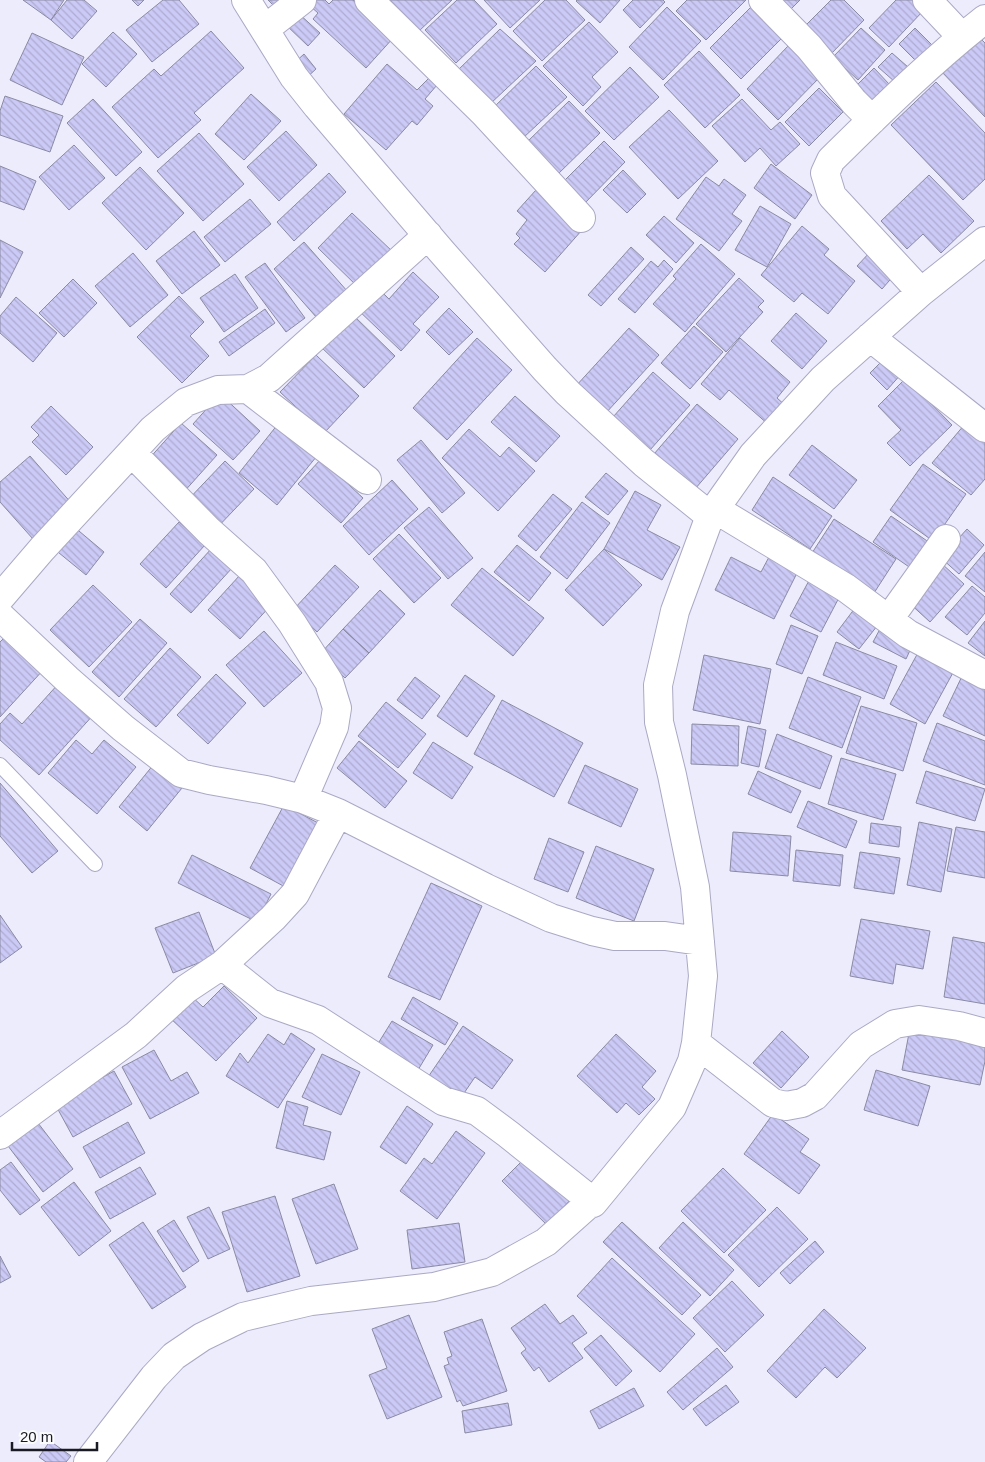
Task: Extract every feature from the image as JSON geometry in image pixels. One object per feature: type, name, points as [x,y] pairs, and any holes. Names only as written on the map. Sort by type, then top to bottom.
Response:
[{"type":"street","points":[[246,0],[294,77],[428,235],[568,393],[644,463],[712,512],[846,588],[908,634],[985,675]]},
{"type":"street","points":[[265,29],[302,0]]},
{"type":"street","points":[[369,0],[484,113],[580,218]]},
{"type":"street","points":[[763,0],[809,46],[854,102],[872,120]]},
{"type":"street","points":[[927,0],[962,37]]},
{"type":"street","points":[[921,292],[832,196],[825,173],[831,160],[908,85],[985,19]]},
{"type":"street","points":[[0,598],[42,549],[153,429],[186,402],[218,390],[248,389],[269,378],[428,235]]},
{"type":"street","points":[[88,1462],[154,1377],[174,1356],[202,1337],[243,1317],[311,1301],[434,1287],[492,1272],[546,1242],[593,1203],[672,1107],[692,1061],[696,1042],[703,976],[695,887],[659,722],[658,685],[675,611],[712,512],[752,455],[823,379],[921,292],[985,241]]},
{"type":"street","points":[[870,336],[985,428]]},
{"type":"street","points":[[248,389],[367,480]]},
{"type":"street","points":[[132,453],[209,531],[254,572],[292,624],[329,682],[337,708],[334,727],[303,799]]},
{"type":"street","points":[[889,619],[946,539]]},
{"type":"street","points":[[0,616],[67,679],[124,728],[181,773],[303,799],[338,812],[445,869],[551,918],[592,932],[615,936],[664,936],[700,941]]},
{"type":"street","points":[[0,1135],[136,1035],[186,989],[222,965],[273,918],[296,894],[338,812]]},
{"type":"street","points":[[222,965],[270,1003],[318,1020],[443,1101],[477,1111],[592,1202]]},
{"type":"street","points":[[696,1042],[773,1103],[786,1106],[802,1103],[815,1096],[861,1045],[895,1024],[919,1020],[959,1026],[985,1033]]},
{"type":"lane","points":[[0,765],[95,864]]},
{"type":"building","points":[[23,0],[64,0],[51,20]]},
{"type":"building","points":[[67,0],[84,0],[97,11],[72,39],[51,20]]},
{"type":"building","points":[[132,0],[144,0],[138,6]]},
{"type":"building","points":[[163,0],[179,0],[199,24],[152,62],[126,30]]},
{"type":"building","points":[[268,0],[279,0],[274,6]]},
{"type":"building","points":[[315,0],[325,0],[329,4],[333,0],[353,0],[394,37],[366,68],[313,19],[318,13],[310,6]]},
{"type":"building","points":[[390,0],[452,0],[419,31]]},
{"type":"building","points":[[457,0],[474,0],[497,24],[456,63],[425,30]]},
{"type":"building","points":[[484,0],[540,0],[510,28]]},
{"type":"building","points":[[545,0],[566,0],[585,20],[542,61],[513,31]]},
{"type":"building","points":[[577,0],[620,0],[600,23]]},
{"type":"building","points":[[633,0],[663,0],[665,2],[640,28],[623,10]]},
{"type":"building","points":[[687,0],[746,0],[706,40],[676,11]]},
{"type":"building","points":[[779,0],[800,0],[790,10]]},
{"type":"building","points":[[831,0],[844,0],[864,20],[830,55],[803,28]]},
{"type":"building","points":[[896,0],[912,0],[923,11],[889,47],[869,28]]},
{"type":"building","points":[[756,2],[787,33],[741,79],[710,48]]},
{"type":"building","points":[[667,7],[701,41],[663,80],[629,47]]},
{"type":"building","points":[[297,12],[320,33],[308,46],[285,24]]},
{"type":"building","points":[[589,22],[618,52],[592,77],[601,87],[583,106],[543,66]]},
{"type":"building","points":[[861,28],[885,50],[858,80],[833,57]]},
{"type":"building","points":[[915,28],[932,45],[916,61],[899,44]]},
{"type":"building","points":[[500,29],[536,61],[490,104],[457,71]]},
{"type":"building","points":[[211,31],[244,68],[194,113],[201,120],[158,158],[112,107],[154,69],[161,76]]},
{"type":"building","points":[[113,32],[137,54],[106,87],[82,64]]},
{"type":"building","points":[[32,33],[84,57],[62,105],[10,80]]},
{"type":"building","points":[[976,34],[985,43],[985,117],[939,69]]},
{"type":"building","points":[[788,46],[820,77],[778,120],[747,89]]},
{"type":"building","points":[[699,51],[740,95],[705,128],[664,85]]},
{"type":"building","points":[[892,53],[908,67],[895,82],[878,67]]},
{"type":"building","points":[[304,54],[316,69],[305,79],[292,65]]},
{"type":"building","points":[[387,64],[417,90],[429,78],[437,85],[425,99],[433,106],[417,125],[412,121],[386,150],[344,114]]},
{"type":"building","points":[[536,66],[567,97],[523,138],[492,109]]},
{"type":"building","points":[[630,67],[659,97],[614,140],[585,111]]},
{"type":"building","points":[[874,68],[889,84],[872,100],[857,85]]},
{"type":"building","points":[[936,82],[985,133],[985,179],[963,200],[891,125]]},
{"type":"building","points":[[819,88],[843,112],[809,146],[785,122]]},
{"type":"building","points":[[251,94],[281,121],[244,160],[215,134]]},
{"type":"building","points":[[5,96],[63,116],[50,152],[0,135],[0,111]]},
{"type":"building","points":[[93,99],[142,152],[116,176],[67,123]]},
{"type":"building","points":[[742,99],[771,130],[780,122],[800,144],[776,166],[760,148],[745,162],[712,126]]},
{"type":"building","points":[[569,101],[600,133],[557,175],[526,143]]},
{"type":"building","points":[[669,110],[718,161],[678,199],[629,147]]},
{"type":"building","points":[[286,131],[317,165],[279,201],[247,167]]},
{"type":"building","points":[[199,133],[244,184],[203,221],[157,171]]},
{"type":"building","points":[[604,141],[625,162],[583,205],[561,184]]},
{"type":"building","points":[[74,145],[105,178],[69,210],[39,177]]},
{"type":"building","points":[[771,164],[812,195],[795,219],[754,188]]},
{"type":"building","points":[[0,166],[36,181],[24,210],[0,201]]},
{"type":"building","points":[[140,167],[184,213],[146,250],[102,203]]},
{"type":"building","points":[[623,170],[646,194],[627,213],[603,190]]},
{"type":"building","points":[[329,173],[346,192],[294,241],[277,222]]},
{"type":"building","points":[[929,175],[974,221],[941,253],[923,234],[907,249],[881,221]]},
{"type":"building","points":[[706,177],[719,186],[724,179],[746,195],[732,214],[742,221],[719,251],[676,219]]},
{"type":"building","points":[[536,190],[582,230],[545,272],[514,244],[520,238],[516,234],[527,220],[517,211]]},
{"type":"building","points":[[250,199],[271,224],[225,262],[204,237]]},
{"type":"building","points":[[760,206],[791,224],[767,267],[735,250]]},
{"type":"building","points":[[352,213],[393,252],[359,288],[318,248]]},
{"type":"building","points":[[664,216],[694,243],[676,263],[646,235]]},
{"type":"building","points":[[802,226],[829,249],[824,255],[855,281],[828,314],[802,293],[794,302],[761,275]]},
{"type":"building","points":[[194,231],[220,265],[182,294],[156,261]]},
{"type":"building","points":[[0,240],[23,252],[0,298]]},
{"type":"building","points":[[304,242],[348,292],[317,318],[274,269]]},
{"type":"building","points":[[701,244],[735,274],[685,332],[653,304],[676,279],[673,276]]},
{"type":"building","points":[[631,247],[644,259],[601,306],[588,295]]},
{"type":"building","points":[[871,251],[896,273],[882,289],[857,266]]},
{"type":"building","points":[[133,253],[168,295],[130,327],[95,286]]},
{"type":"building","points":[[664,260],[673,269],[635,313],[618,299],[651,261],[658,267]]},
{"type":"building","points":[[265,263],[305,318],[286,332],[245,277]]},
{"type":"building","points":[[413,272],[439,297],[413,324],[420,330],[401,351],[356,308],[376,286],[389,299]]},
{"type":"building","points":[[235,274],[258,308],[224,332],[200,298]]},
{"type":"building","points":[[739,278],[764,301],[758,307],[763,312],[726,352],[696,324]]},
{"type":"building","points":[[73,279],[97,303],[64,337],[39,313]]},
{"type":"building","points":[[179,296],[204,322],[190,336],[209,356],[182,383],[137,337]]},
{"type":"building","points":[[16,297],[57,333],[33,362],[0,333],[0,316]]},
{"type":"building","points":[[449,308],[473,332],[449,355],[426,332]]},
{"type":"building","points":[[265,309],[275,323],[229,356],[219,342]]},
{"type":"building","points":[[351,313],[395,356],[364,388],[320,346]]},
{"type":"building","points":[[796,313],[827,341],[802,369],[771,341]]},
{"type":"building","points":[[694,326],[723,352],[690,389],[661,363]]},
{"type":"building","points":[[629,328],[659,355],[605,414],[575,387]]},
{"type":"building","points":[[477,338],[512,370],[447,440],[413,408]]},
{"type":"building","points":[[740,338],[790,382],[777,398],[786,406],[769,425],[729,390],[720,400],[701,384]]},
{"type":"building","points":[[316,355],[359,396],[324,433],[280,392]]},
{"type":"building","points":[[886,357],[902,373],[887,390],[870,373]]},
{"type":"building","points":[[653,372],[690,405],[650,450],[613,417]]},
{"type":"building","points":[[906,378],[952,425],[910,466],[887,443],[901,430],[878,406]]},
{"type":"building","points":[[220,394],[260,431],[233,460],[193,424]]},
{"type":"building","points":[[515,396],[560,436],[536,462],[491,422]]},
{"type":"building","points":[[697,404],[738,439],[695,489],[654,454]]},
{"type":"building","points":[[51,406],[93,447],[66,475],[32,442],[39,435],[31,427]]},
{"type":"building","points":[[282,419],[321,451],[277,505],[239,473]]},
{"type":"building","points":[[181,423],[217,455],[182,494],[147,461]]},
{"type":"building","points":[[965,424],[985,441],[985,479],[971,495],[932,463]]},
{"type":"building","points":[[469,429],[500,457],[509,447],[535,471],[498,511],[442,458]]},
{"type":"building","points":[[421,440],[465,493],[442,513],[397,460]]},
{"type":"building","points":[[812,445],[857,480],[834,509],[789,475]]},
{"type":"building","points":[[30,456],[73,505],[33,539],[0,502],[0,482]]},
{"type":"building","points":[[321,459],[363,498],[341,523],[298,484]]},
{"type":"building","points":[[225,461],[254,489],[213,532],[184,504]]},
{"type":"building","points":[[923,464],[966,494],[933,541],[890,510]]},
{"type":"building","points":[[606,473],[628,491],[608,515],[585,497]]},
{"type":"building","points":[[773,477],[832,516],[810,549],[752,510]]},
{"type":"building","points":[[392,480],[418,509],[369,555],[343,526]]},
{"type":"building","points":[[635,491],[661,505],[647,530],[680,547],[662,580],[604,549]]},
{"type":"building","points":[[553,494],[572,509],[536,551],[518,536]]},
{"type":"building","points":[[582,502],[610,523],[567,579],[540,557]]},
{"type":"building","points":[[429,507],[473,558],[448,579],[404,528]]},
{"type":"building","points":[[891,516],[933,545],[915,571],[873,542]]},
{"type":"building","points":[[834,519],[896,559],[874,593],[812,553]]},
{"type":"building","points":[[179,522],[205,545],[166,588],[140,564]]},
{"type":"building","points":[[73,526],[104,552],[86,575],[53,548]]},
{"type":"building","points":[[967,529],[984,545],[959,574],[941,558]]},
{"type":"building","points":[[399,534],[441,578],[414,603],[373,559]]},
{"type":"building","points":[[517,545],[551,573],[529,601],[494,572]]},
{"type":"building","points":[[212,548],[233,567],[191,613],[170,594]]},
{"type":"building","points":[[604,549],[642,585],[603,626],[565,590]]},
{"type":"building","points":[[985,552],[985,592],[965,576]]},
{"type":"building","points":[[731,557],[761,572],[769,557],[798,571],[774,619],[715,590]]},
{"type":"building","points":[[941,563],[964,584],[930,622],[907,601]]},
{"type":"building","points":[[335,565],[359,587],[317,632],[293,610]]},
{"type":"building","points":[[482,568],[544,618],[513,656],[451,605]]},
{"type":"building","points":[[240,575],[272,604],[240,639],[208,610]]},
{"type":"building","points":[[812,575],[843,590],[821,632],[790,616]]},
{"type":"building","points":[[93,585],[132,622],[89,667],[50,630]]},
{"type":"building","points":[[972,586],[985,597],[985,613],[967,635],[945,617]]},
{"type":"building","points":[[380,590],[405,614],[369,653],[343,629]]},
{"type":"building","points":[[858,604],[881,621],[859,649],[837,632]]},
{"type":"building","points":[[140,619],[167,643],[119,697],[92,672]]},
{"type":"building","points":[[985,621],[985,656],[968,643]]},
{"type":"building","points":[[791,625],[818,636],[802,674],[776,664]]},
{"type":"building","points":[[343,629],[369,653],[345,678],[320,654]]},
{"type":"building","points":[[880,629],[912,646],[906,659],[873,642]]},
{"type":"building","points":[[264,631],[302,673],[264,707],[226,665]]},
{"type":"building","points":[[8,634],[45,668],[0,717],[0,642]]},
{"type":"building","points":[[836,642],[897,666],[884,699],[823,675]]},
{"type":"building","points":[[170,648],[201,677],[156,727],[124,699]]},
{"type":"building","points":[[920,649],[955,669],[925,724],[890,704]]},
{"type":"building","points":[[704,655],[771,669],[760,724],[693,710]]},
{"type":"building","points":[[964,672],[985,682],[985,736],[943,716]]},
{"type":"building","points":[[216,674],[246,703],[208,744],[177,715]]},
{"type":"building","points":[[465,675],[495,696],[467,737],[437,716]]},
{"type":"building","points":[[415,677],[440,696],[422,719],[397,700]]},
{"type":"building","points":[[808,677],[861,697],[842,748],[789,728]]},
{"type":"building","points":[[60,682],[95,713],[39,775],[0,740],[0,724],[10,713],[22,724]]},
{"type":"building","points":[[502,700],[583,743],[554,797],[474,754]]},
{"type":"building","points":[[386,702],[426,734],[398,768],[358,736]]},
{"type":"building","points":[[861,706],[917,723],[903,771],[846,753]]},
{"type":"building","points":[[937,723],[985,741],[985,785],[923,761]]},
{"type":"building","points":[[692,724],[739,726],[738,766],[691,764]]},
{"type":"building","points":[[748,726],[766,730],[759,767],[741,763]]},
{"type":"building","points":[[777,734],[832,756],[820,789],[765,768]]},
{"type":"building","points":[[76,740],[92,754],[104,740],[136,767],[97,814],[48,773]]},
{"type":"building","points":[[359,741],[407,781],[385,808],[337,768]]},
{"type":"building","points":[[433,742],[473,767],[452,799],[413,773]]},
{"type":"building","points":[[841,758],[896,774],[883,820],[828,804]]},
{"type":"building","points":[[154,764],[182,788],[147,831],[119,807]]},
{"type":"building","points":[[585,765],[638,789],[621,827],[568,803]]},
{"type":"building","points":[[758,771],[801,791],[791,813],[748,794]]},
{"type":"building","points":[[926,771],[985,789],[975,821],[916,803]]},
{"type":"building","points":[[0,783],[58,851],[32,873],[0,836]]},
{"type":"building","points":[[808,801],[857,821],[846,848],[797,827]]},
{"type":"building","points":[[284,805],[320,824],[287,888],[250,868]]},
{"type":"building","points":[[919,822],[952,829],[941,892],[907,885]]},
{"type":"building","points":[[871,823],[901,827],[899,847],[869,843]]},
{"type":"building","points":[[956,827],[985,832],[985,878],[947,871]]},
{"type":"building","points":[[733,832],[791,836],[788,876],[730,871]]},
{"type":"building","points":[[549,838],[584,852],[568,892],[534,879]]},
{"type":"building","points":[[596,846],[654,869],[634,921],[576,898]]},
{"type":"building","points":[[796,850],[843,855],[840,886],[793,881]]},
{"type":"building","points":[[860,852],[900,858],[894,894],[854,888]]},
{"type":"building","points":[[192,855],[271,894],[257,922],[178,883]]},
{"type":"building","points":[[431,883],[482,906],[440,1000],[388,977]]},
{"type":"building","points":[[199,912],[216,956],[173,973],[155,928]]},
{"type":"building","points":[[0,915],[22,947],[0,963]]},
{"type":"building","points":[[861,919],[930,931],[923,969],[896,964],[893,984],[850,976]]},
{"type":"building","points":[[953,937],[985,943],[985,1004],[944,997]]},
{"type":"building","points":[[224,986],[257,1018],[216,1061],[169,1017],[190,995],[203,1007]]},
{"type":"building","points":[[413,997],[458,1023],[445,1045],[401,1019]]},
{"type":"building","points":[[392,1021],[433,1045],[415,1075],[374,1050]]},
{"type":"building","points":[[463,1026],[513,1060],[492,1089],[475,1077],[458,1102],[426,1080]]},
{"type":"building","points":[[910,1028],[985,1043],[985,1061],[980,1085],[902,1070]]},
{"type":"building","points":[[782,1031],[809,1057],[781,1088],[753,1063]]},
{"type":"building","points":[[291,1033],[315,1049],[278,1108],[226,1076],[240,1053],[248,1063],[268,1034],[284,1045]]},
{"type":"building","points":[[616,1034],[656,1071],[642,1087],[655,1099],[639,1115],[626,1103],[617,1113],[577,1076]]},
{"type":"building","points":[[154,1050],[171,1081],[187,1072],[199,1093],[150,1119],[122,1067]]},
{"type":"building","points":[[322,1054],[360,1072],[341,1115],[302,1097]]},
{"type":"building","points":[[876,1070],[930,1086],[918,1126],[864,1110]]},
{"type":"building","points":[[114,1071],[132,1104],[73,1137],[55,1104]]},
{"type":"building","points":[[287,1101],[308,1107],[303,1125],[331,1132],[324,1160],[276,1148]]},
{"type":"building","points":[[407,1106],[433,1124],[406,1164],[380,1147]]},
{"type":"building","points":[[773,1114],[809,1139],[800,1152],[820,1165],[799,1194],[744,1154]]},
{"type":"building","points":[[35,1119],[73,1169],[43,1192],[5,1142]]},
{"type":"building","points":[[128,1122],[145,1153],[100,1178],[83,1147]]},
{"type":"building","points":[[456,1131],[485,1153],[437,1219],[400,1191],[424,1158],[432,1164]]},
{"type":"building","points":[[526,1157],[571,1199],[547,1225],[502,1181]]},
{"type":"building","points":[[11,1162],[40,1200],[20,1215],[0,1190],[0,1170]]},
{"type":"building","points":[[140,1167],[156,1194],[110,1219],[95,1192]]},
{"type":"building","points":[[723,1168],[766,1210],[724,1253],[681,1211]]},
{"type":"building","points":[[74,1182],[111,1231],[79,1256],[41,1207]]},
{"type":"building","points":[[334,1184],[358,1249],[316,1264],[292,1199]]},
{"type":"building","points":[[275,1196],[300,1276],[247,1292],[222,1212]]},
{"type":"building","points":[[209,1207],[230,1249],[208,1259],[187,1217]]},
{"type":"building","points":[[777,1207],[808,1239],[759,1287],[728,1255]]},
{"type":"building","points":[[174,1220],[199,1261],[183,1272],[157,1231]]},
{"type":"building","points":[[143,1222],[186,1287],[152,1309],[109,1245]]},
{"type":"building","points":[[622,1222],[701,1295],[682,1315],[603,1242]]},
{"type":"building","points":[[683,1222],[734,1270],[710,1296],[659,1248]]},
{"type":"building","points":[[459,1223],[465,1262],[412,1269],[407,1230]]},
{"type":"building","points":[[815,1241],[824,1252],[790,1284],[780,1273]]},
{"type":"building","points":[[0,1256],[11,1277],[0,1283]]},
{"type":"building","points":[[612,1258],[695,1334],[660,1372],[577,1296]]},
{"type":"building","points":[[732,1281],[764,1315],[725,1352],[693,1318]]},
{"type":"building","points":[[545,1304],[560,1324],[573,1315],[587,1333],[572,1343],[583,1358],[549,1382],[539,1367],[534,1371],[521,1353],[526,1349],[511,1328]]},
{"type":"building","points":[[824,1309],[866,1348],[837,1378],[825,1367],[796,1398],[767,1371]]},
{"type":"building","points":[[409,1315],[442,1397],[387,1419],[369,1375],[387,1368],[372,1329]]},
{"type":"building","points":[[482,1319],[507,1391],[463,1406],[460,1400],[457,1402],[444,1366],[449,1364],[447,1358],[452,1356],[444,1332]]},
{"type":"building","points":[[601,1335],[632,1371],[616,1386],[584,1349]]},
{"type":"building","points":[[717,1348],[733,1367],[683,1410],[667,1392]]},
{"type":"building","points":[[726,1385],[739,1402],[706,1426],[693,1409]]},
{"type":"building","points":[[634,1388],[644,1406],[599,1429],[590,1411]]},
{"type":"building","points":[[508,1403],[512,1425],[465,1433],[462,1411]]},
{"type":"building","points":[[50,1441],[71,1456],[66,1462],[46,1462],[39,1457]]}]
